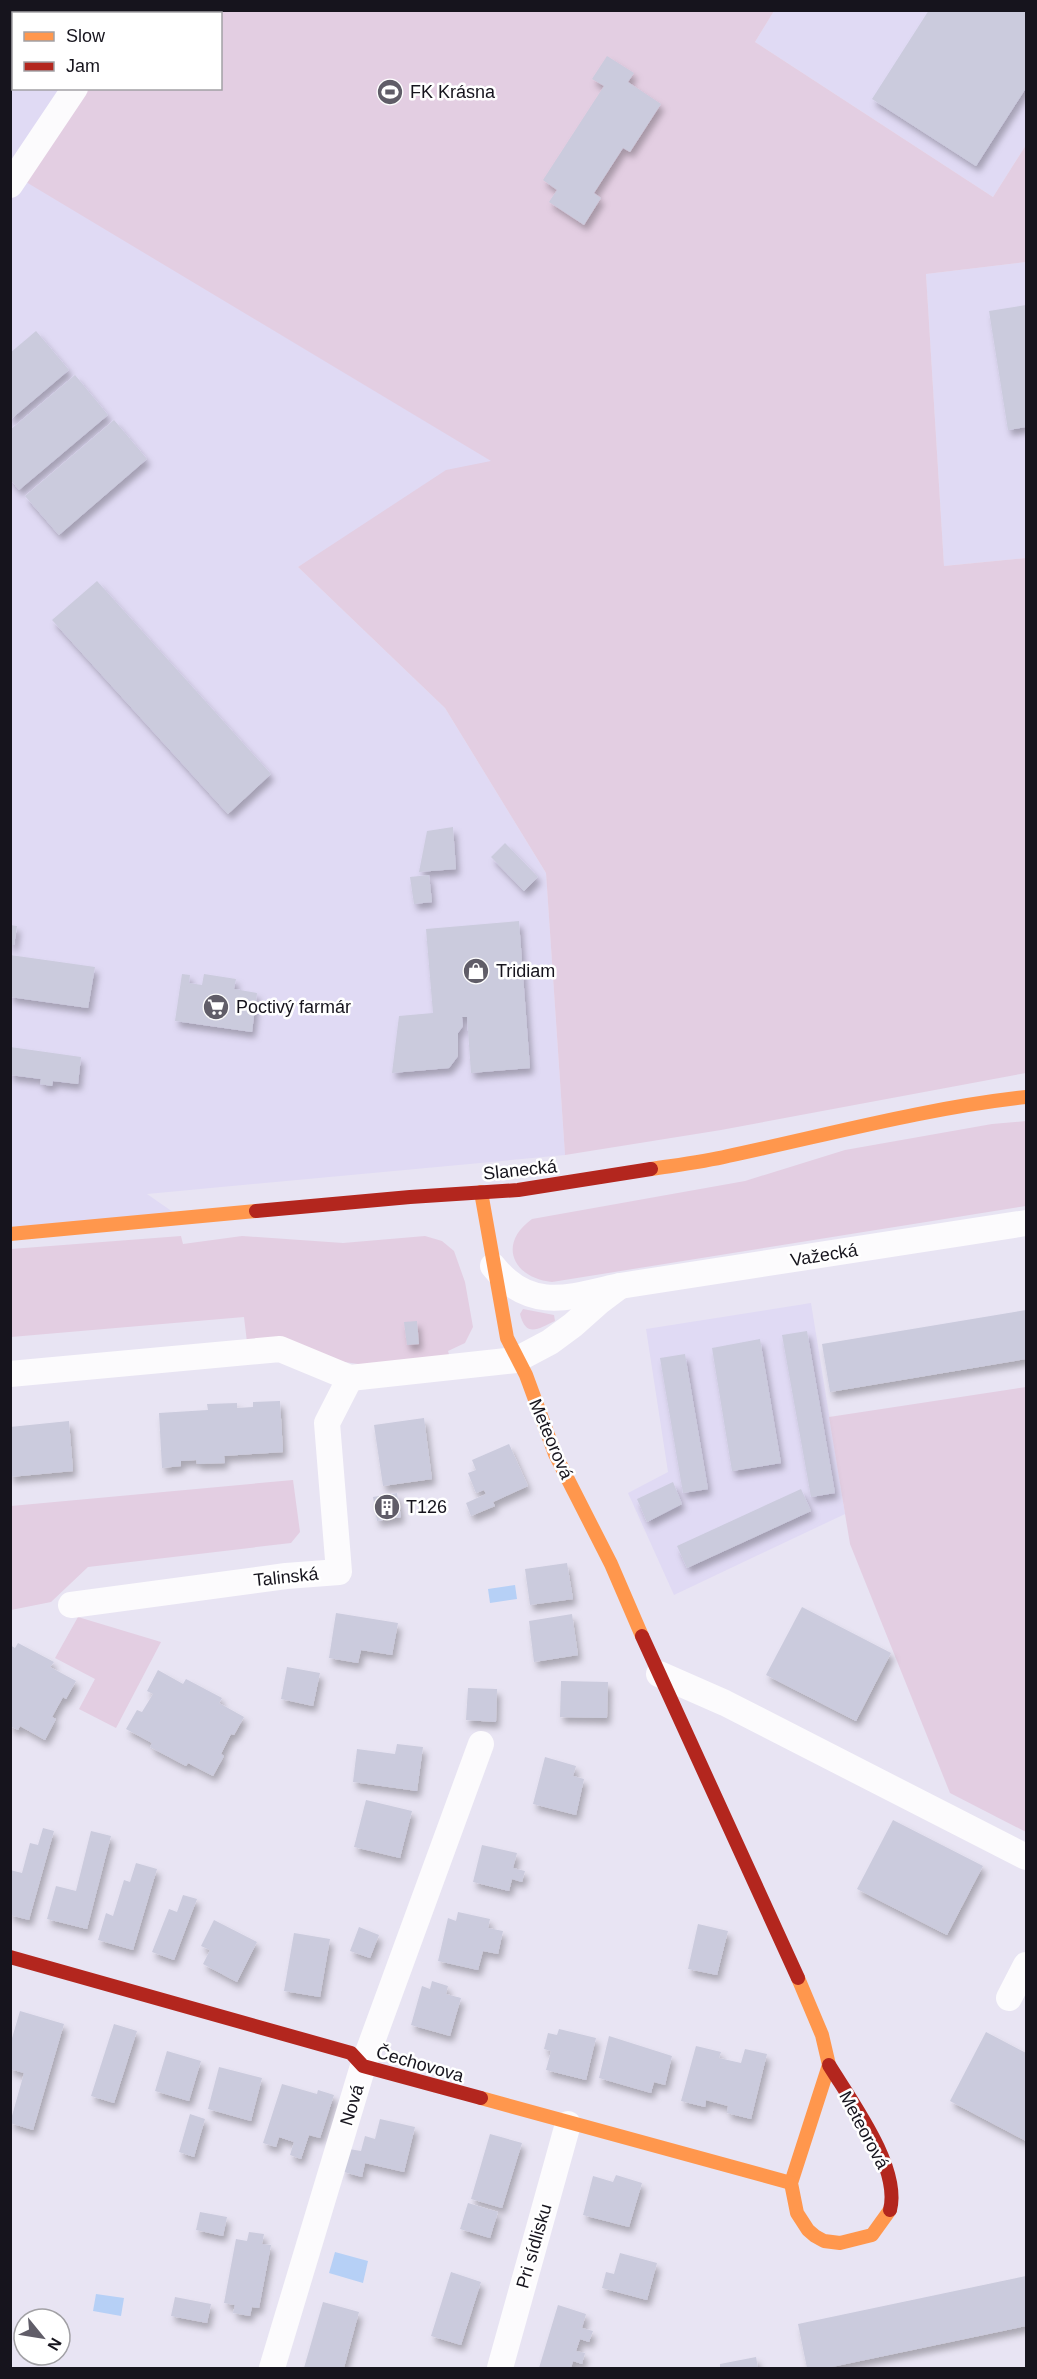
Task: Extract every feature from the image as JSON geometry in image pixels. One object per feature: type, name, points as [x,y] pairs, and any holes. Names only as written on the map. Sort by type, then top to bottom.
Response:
[{"type":"street","points":[[10,185],[74,90]]},
{"type":"street","name":"Slanecká","points":[[10,1234],[518,1190],[726,1157],[874,1122],[988,1101],[1026,1097]]},
{"type":"street","name":"Meteorová","points":[[481,1192],[507,1338],[516,1360],[526,1375],[555,1454],[611,1564],[659,1674],[790,1957],[822,2035],[829,2065],[871,2137],[886,2168],[891,2188],[892,2207],[872,2235],[853,2241],[834,2243],[812,2235],[802,2222],[792,2202],[791,2183],[829,2065]]},
{"type":"street","name":"Važecká","points":[[493,1266],[502,1278],[530,1295],[546,1299],[561,1299],[620,1286],[1026,1222]]},
{"type":"street","name":"Važecká","points":[[516,1360],[550,1342],[620,1286]]},
{"type":"street","points":[[10,1374],[280,1349],[350,1378],[516,1360]]},
{"type":"street","name":"Talinská","points":[[71,1605],[286,1576],[339,1572],[327,1423],[350,1378]]},
{"type":"street","points":[[659,1674],[735,1708],[1026,1857]]},
{"type":"street","name":"Nová","points":[[272,2368],[363,2066],[481,1744]]},
{"type":"street","name":"Čechovova","points":[[10,1957],[351,2054],[363,2066],[568,2124],[791,2183]]},
{"type":"street","points":[[1009,1998],[1026,1965]]},
{"type":"street","name":"Pri sídlisku","points":[[500,2368],[568,2124]]},
{"type":"shaded area","points":[[126,10],[774,11],[755,42],[993,197],[1026,145],[1026,262],[926,274],[944,566],[1026,558],[1026,1073],[721,1130],[565,1155],[546,873],[445,708],[298,567],[446,470],[491,461],[16,176],[74,90],[222,90],[222,12],[125,12]]},
{"type":"shaded area","points":[[11,11],[126,11],[12,12],[12,90],[74,90],[17,176],[492,461],[298,567],[445,708],[546,873],[565,1155],[147,1194],[183,1219],[11,1234]]},
{"type":"shaded area","points":[[774,11],[1026,11],[1026,145],[993,197],[755,42]]},
{"type":"shaded area","points":[[1026,262],[1026,558],[944,566],[926,274]]},
{"type":"shaded area","points":[[1026,1121],[1026,1206],[552,1282],[528,1274],[519,1267],[514,1258],[515,1239],[521,1229],[532,1219],[745,1181],[845,1150],[992,1124]]},
{"type":"shaded area","points":[[181,1236],[183,1244],[242,1236],[343,1243],[425,1236],[442,1241],[454,1251],[465,1282],[473,1327],[465,1343],[448,1351],[450,1358],[366,1365],[344,1362],[278,1343],[247,1342],[244,1317],[11,1337],[11,1249]]},
{"type":"shaded area","points":[[811,1303],[845,1514],[674,1595],[628,1493],[668,1472],[646,1329]]},
{"type":"shaded area","points":[[523,1309],[554,1315],[555,1321],[538,1329],[529,1329],[520,1314]]},
{"type":"shaded area","points":[[1026,1387],[1026,1832],[950,1793],[850,1544],[829,1417]]},
{"type":"shaded area","points":[[293,1480],[300,1532],[291,1543],[88,1567],[51,1602],[11,1610],[11,1506]]},
{"type":"shaded area","points":[[78,1617],[161,1642],[116,1728],[79,1709],[95,1679],[55,1658]]},
{"type":"water","points":[[515,1585],[517,1599],[490,1603],[488,1589]]},
{"type":"water","points":[[335,2252],[368,2261],[363,2283],[329,2273]]},
{"type":"water","points":[[96,2294],[124,2298],[121,2316],[93,2311]]},
{"type":"building","points":[[929,10],[1026,10],[1026,88],[976,166],[872,99]]},
{"type":"building","points":[[607,56],[634,73],[628,82],[661,104],[630,152],[623,148],[594,193],[601,198],[584,225],[549,202],[557,190],[543,180],[604,86],[592,79]]},
{"type":"building","points":[[1026,305],[1026,427],[1008,430],[989,311]]},
{"type":"building","points":[[36,331],[69,370],[10,420],[10,353]]},
{"type":"building","points":[[75,375],[108,415],[19,490],[10,479],[10,430]]},
{"type":"building","points":[[114,420],[147,459],[59,535],[25,496]]},
{"type":"building","points":[[97,581],[271,774],[228,814],[52,620]]},
{"type":"building","points":[[453,827],[456,869],[419,872],[427,831]]},
{"type":"building","points":[[505,843],[538,877],[524,891],[491,857]]},
{"type":"building","points":[[429,875],[432,902],[414,904],[410,877]]},
{"type":"building","name":"Tridiam","points":[[519,921],[530,1068],[471,1073],[467,1017],[462,1017],[463,1026],[458,1033],[458,1056],[449,1068],[392,1073],[399,1016],[433,1013],[426,929]]},
{"type":"building","points":[[10,925],[17,926],[14,945],[10,945]]},
{"type":"building","points":[[10,955],[95,967],[88,1008],[10,997]]},
{"type":"building","name":"Poctivý farmár","points":[[182,974],[190,975],[189,983],[202,985],[204,974],[236,979],[234,989],[257,993],[252,1032],[175,1021]]},
{"type":"building","points":[[10,1047],[81,1057],[78,1084],[53,1081],[52,1086],[40,1084],[41,1079],[10,1075]]},
{"type":"building","points":[[1026,1310],[1026,1359],[830,1392],[822,1344]]},
{"type":"building","points":[[417,1321],[419,1344],[407,1345],[404,1322]]},
{"type":"building","points":[[807,1331],[835,1493],[811,1497],[782,1335]]},
{"type":"building","points":[[760,1339],[781,1463],[732,1471],[712,1348]]},
{"type":"building","points":[[685,1354],[708,1489],[683,1493],[660,1358]]},
{"type":"building","points":[[280,1401],[283,1452],[224,1456],[225,1463],[197,1464],[196,1460],[181,1461],[181,1466],[162,1468],[159,1413],[208,1410],[207,1404],[237,1403],[237,1408],[253,1407],[253,1402]]},
{"type":"building","points":[[424,1418],[432,1479],[383,1486],[374,1425]]},
{"type":"building","points":[[69,1421],[73,1471],[10,1477],[10,1427]]},
{"type":"building","points":[[509,1444],[528,1486],[493,1502],[495,1506],[471,1516],[466,1503],[486,1494],[484,1490],[476,1493],[468,1473],[476,1470],[472,1460]]},
{"type":"building","points":[[673,1482],[682,1504],[647,1522],[637,1499]]},
{"type":"building","points":[[801,1489],[811,1511],[687,1568],[677,1546]]},
{"type":"building","name":"T126","points":[[397,1493],[401,1517],[377,1521],[373,1497]]},
{"type":"building","points":[[567,1563],[573,1599],[530,1605],[525,1569]]},
{"type":"building","points":[[802,1607],[891,1653],[856,1721],[766,1675]]},
{"type":"building","points":[[336,1613],[398,1623],[392,1655],[361,1650],[358,1663],[329,1658]]},
{"type":"building","points":[[572,1614],[578,1655],[534,1662],[529,1621]]},
{"type":"building","points":[[18,1643],[54,1662],[50,1667],[76,1681],[66,1699],[63,1697],[52,1717],[56,1719],[45,1740],[20,1726],[18,1730],[10,1726],[10,1645],[15,1648]]},
{"type":"building","points":[[287,1667],[320,1673],[313,1706],[281,1699]]},
{"type":"building","points":[[158,1670],[183,1684],[186,1679],[222,1698],[219,1703],[244,1717],[234,1735],[231,1734],[221,1754],[224,1756],[213,1776],[188,1763],[186,1766],[150,1747],[152,1743],[126,1729],[137,1710],[142,1712],[153,1694],[147,1691]]},
{"type":"building","points":[[561,1681],[608,1682],[607,1718],[560,1717]]},
{"type":"building","points":[[468,1688],[497,1689],[496,1722],[466,1720]]},
{"type":"building","points":[[397,1744],[423,1747],[417,1791],[353,1782],[357,1749],[395,1754]]},
{"type":"building","points":[[545,1757],[576,1766],[573,1776],[584,1779],[576,1815],[533,1804]]},
{"type":"building","points":[[366,1800],[412,1811],[400,1858],[354,1847]]},
{"type":"building","points":[[893,1820],[983,1866],[947,1935],[857,1889]]},
{"type":"building","points":[[43,1828],[54,1831],[29,1920],[10,1915],[10,1870],[22,1873],[30,1843],[38,1845]]},
{"type":"building","points":[[91,1831],[111,1836],[87,1929],[47,1919],[56,1886],[76,1891]]},
{"type":"building","points":[[482,1845],[517,1853],[513,1868],[525,1871],[522,1882],[512,1879],[509,1891],[473,1882]]},
{"type":"building","points":[[136,1863],[157,1869],[133,1950],[98,1940],[106,1913],[113,1916],[124,1880],[130,1882]]},
{"type":"building","points":[[183,1895],[197,1899],[174,1960],[152,1952],[169,1909],[177,1912]]},
{"type":"building","points":[[458,1912],[490,1919],[488,1928],[503,1931],[498,1954],[483,1951],[478,1970],[438,1961],[448,1918],[456,1921]]},
{"type":"building","points":[[214,1920],[257,1942],[237,1982],[203,1964],[210,1950],[201,1946]]},
{"type":"building","points":[[698,1924],[728,1931],[717,1975],[688,1969]]},
{"type":"building","points":[[359,1927],[379,1935],[370,1958],[350,1951]]},
{"type":"building","points":[[294,1933],[330,1939],[320,1997],[284,1991]]},
{"type":"building","points":[[432,1981],[448,1986],[446,1994],[461,1998],[450,2036],[411,2025],[422,1986],[430,1989]]},
{"type":"building","points":[[20,2011],[64,2024],[33,2130],[10,2123],[24,2073],[10,2069],[10,2045]]},
{"type":"building","points":[[114,2024],[137,2031],[114,2103],[91,2096]]},
{"type":"building","points":[[559,2029],[596,2038],[586,2080],[546,2070],[551,2051],[544,2049],[548,2033],[557,2035]]},
{"type":"building","points":[[986,2032],[1026,2053],[1026,2141],[950,2101]]},
{"type":"building","points":[[609,2036],[672,2056],[665,2085],[654,2082],[651,2093],[599,2078]]},
{"type":"building","points":[[696,2046],[721,2052],[719,2058],[741,2063],[745,2049],[767,2054],[751,2119],[727,2113],[728,2106],[706,2100],[705,2107],[681,2101]]},
{"type":"building","points":[[167,2051],[201,2061],[189,2101],[155,2091]]},
{"type":"building","points":[[219,2067],[262,2078],[251,2121],[208,2109]]},
{"type":"building","points":[[282,2084],[317,2094],[318,2090],[334,2095],[320,2138],[309,2135],[301,2159],[290,2155],[294,2142],[279,2137],[276,2147],[263,2143]]},
{"type":"building","points":[[190,2114],[205,2119],[194,2157],[179,2152]]},
{"type":"building","points":[[380,2119],[415,2127],[404,2172],[365,2163],[362,2177],[344,2172],[349,2149],[361,2151],[365,2136],[375,2139]]},
{"type":"building","points":[[490,2134],[522,2143],[502,2208],[471,2199]]},
{"type":"building","points":[[616,2175],[642,2183],[629,2227],[583,2215],[593,2176],[613,2182]]},
{"type":"building","points":[[468,2203],[498,2212],[490,2238],[460,2229]]},
{"type":"building","points":[[200,2212],[227,2217],[223,2236],[196,2230]]},
{"type":"building","points":[[249,2232],[264,2234],[262,2244],[271,2245],[259,2308],[252,2307],[250,2316],[233,2313],[235,2305],[224,2303],[236,2239],[247,2241]]},
{"type":"building","points":[[620,2253],[657,2263],[647,2300],[602,2288],[606,2272],[614,2274]]},
{"type":"building","points":[[451,2272],[481,2282],[461,2345],[431,2336]]},
{"type":"building","points":[[1026,2276],[1026,2326],[827,2368],[807,2368],[798,2324]]},
{"type":"building","points":[[175,2297],[211,2304],[207,2323],[171,2316]]},
{"type":"building","points":[[323,2302],[359,2312],[344,2368],[304,2368]]},
{"type":"building","points":[[558,2305],[586,2314],[582,2328],[593,2331],[589,2342],[580,2339],[576,2351],[585,2353],[582,2364],[573,2361],[571,2368],[539,2368]]},
{"type":"building","points":[[756,2357],[758,2368],[720,2368],[720,2364]]},
{"type":"traffic: slow","points":[[651,1169],[719,1158],[913,1115],[1026,1097]]},
{"type":"traffic: slow","points":[[481,1192],[507,1338],[526,1375],[555,1454],[611,1564],[642,1636]]},
{"type":"traffic: slow","points":[[10,1234],[256,1211]]},
{"type":"traffic: slow","points":[[798,1978],[822,2035],[829,2065],[791,2183],[797,2213],[808,2230],[815,2236],[824,2241],[840,2243],[872,2235],[890,2210]]},
{"type":"traffic: slow","points":[[481,2098],[791,2183]]},
{"type":"traffic: jam","points":[[256,1211],[518,1190],[651,1169]]},
{"type":"traffic: jam","points":[[642,1636],[798,1978]]},
{"type":"traffic: jam","points":[[10,1957],[351,2053],[363,2066],[481,2098]]},
{"type":"traffic: jam","points":[[829,2065],[872,2135],[881,2155],[891,2193],[890,2210]]},
{"type":"place","name":"FK Krásna","points":[[390,92]]},
{"type":"place","name":"Tridiam","points":[[476,971]]},
{"type":"place","name":"Poctivý farmár","points":[[216,1007]]},
{"type":"place","name":"T126","points":[[387,1507]]}]
